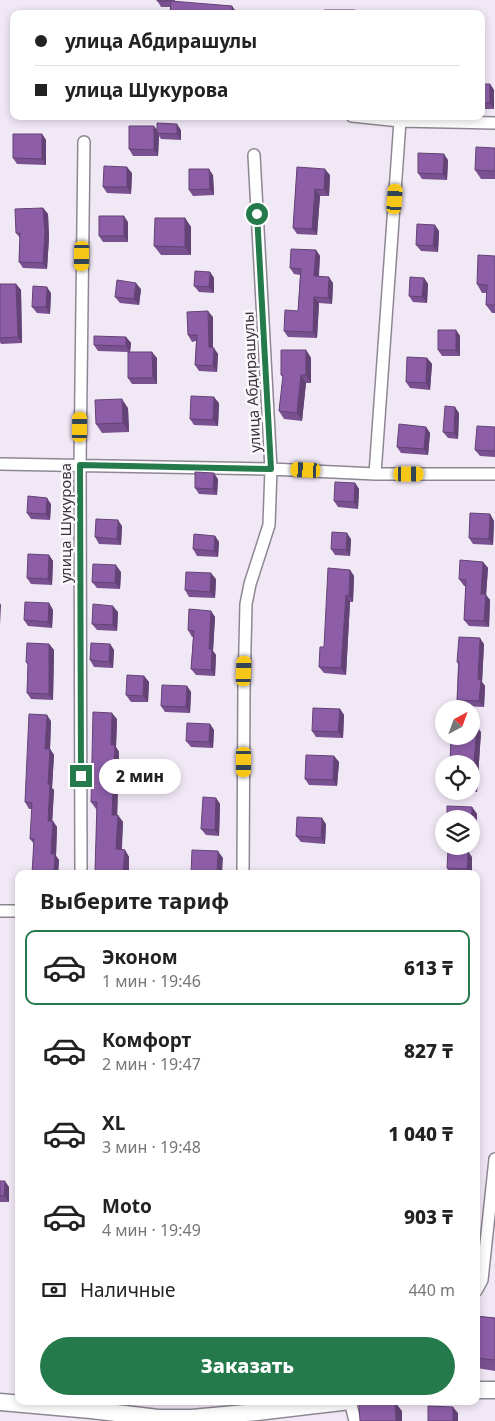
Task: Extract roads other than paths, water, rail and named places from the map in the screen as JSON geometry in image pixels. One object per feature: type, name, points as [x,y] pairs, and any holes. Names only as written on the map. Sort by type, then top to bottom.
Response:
[{"type":"street","points":[[390,120],[495,123]]},
{"type":"street","points":[[375,474],[400,121]]},
{"type":"street","name":"улица Шукурова","points":[[81,870],[80,465],[84,142]]},
{"type":"street","name":"улица Абдирашулы","points":[[243,870],[246,604],[250,584],[269,525],[271,469],[254,155]]},
{"type":"street","points":[[0,464],[271,469],[375,474],[495,474]]},
{"type":"street","points":[[0,911],[15,911]]},
{"type":"street","points":[[480,1284],[482,1280],[495,1159]]},
{"type":"street","points":[[480,1390],[495,1390]]},
{"type":"street","points":[[0,1402],[15,1403]]},
{"type":"street","points":[[68,1405],[91,1406],[158,1418],[192,1418],[257,1407],[288,1405]]},
{"type":"street","points":[[351,1405],[355,1421]]}]
